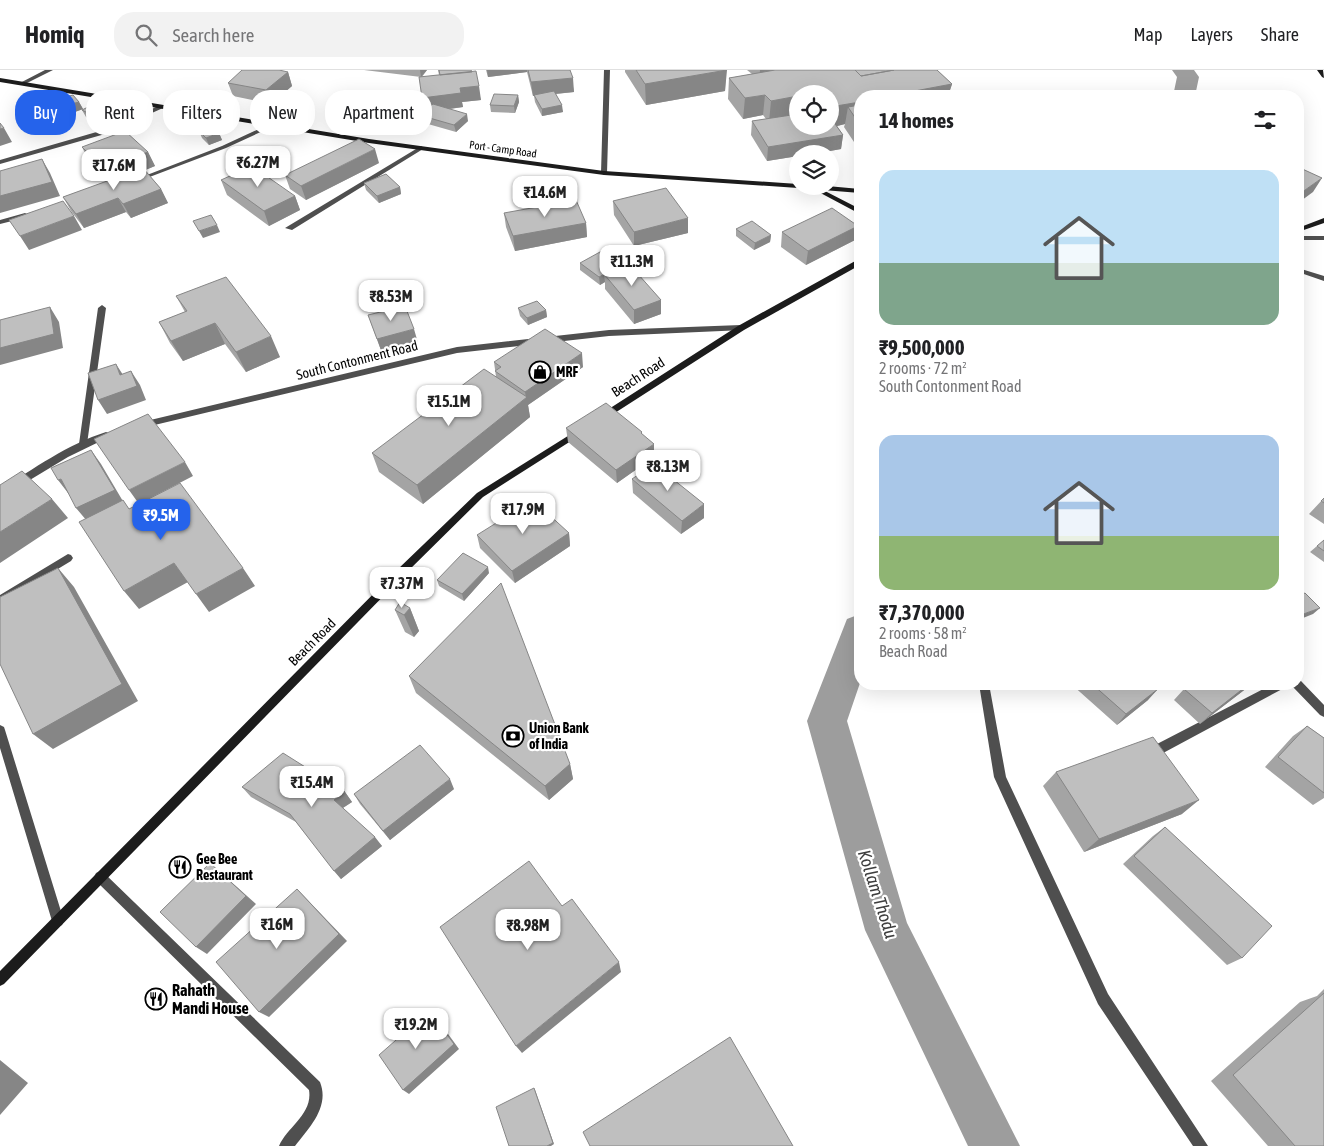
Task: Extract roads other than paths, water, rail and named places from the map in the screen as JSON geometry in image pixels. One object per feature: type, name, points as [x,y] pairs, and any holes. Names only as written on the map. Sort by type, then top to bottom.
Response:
[{"type":"main road","points":[[1320,70],[1324,76]]},
{"type":"main road","name":"Port - Camp Road","points":[[0,80],[250,120]]},
{"type":"main road","name":"Port - Camp Road","points":[[315,131],[369,141],[604,173],[789,185]]},
{"type":"main road","name":"Port - Camp Road","points":[[839,189],[854,190]]},
{"type":"main road","points":[[827,195],[854,209]]},
{"type":"main road","points":[[1304,228],[1324,220]]},
{"type":"main road","name":"Beach Road","points":[[0,980],[400,573],[480,495],[741,328],[854,265]]},
{"type":"street","points":[[21,84],[50,70]]},
{"type":"street","points":[[604,173],[607,70]]},
{"type":"street","points":[[929,70],[945,90]]},
{"type":"street","points":[[0,162],[88,139],[132,123],[162,107]]},
{"type":"street","points":[[125,184],[224,147],[250,135]]},
{"type":"street","points":[[361,146],[369,141]]},
{"type":"street","points":[[289,228],[421,148]]},
{"type":"street","points":[[0,222],[36,212]]},
{"type":"street","points":[[1304,238],[1324,238]]},
{"type":"street","points":[[1304,272],[1324,279]]},
{"type":"street","points":[[83,444],[102,308]]},
{"type":"street","name":"South Contonment Road","points":[[131,427],[456,350],[609,334],[741,328]]},
{"type":"street","points":[[0,495],[53,460],[83,444],[115,432]]},
{"type":"street","points":[[0,600],[68,558]]},
{"type":"street","points":[[985,690],[1000,777],[1103,999],[1201,1146]]},
{"type":"street","points":[[1160,748],[1271,690]]},
{"type":"street","points":[[1303,690],[1324,712]]},
{"type":"street","points":[[0,730],[58,920]]},
{"type":"street","points":[[100,877],[315,1087],[318,1097],[316,1107],[286,1146]]},
{"type":"waterway","name":"Kollam Thodu","points":[[1183,70],[1188,77],[1185,90]]},
{"type":"waterway","name":"Kollam Thodu","points":[[854,647],[827,721],[887,930],[995,1146]]},
{"type":"place","name":"MRF","points":[[540,372]]},
{"type":"place","name":"Union Bank of India","points":[[513,736]]},
{"type":"place","name":"Gee Bee Restaurant","points":[[180,867]]},
{"type":"place","name":"Rahath Mandi House","points":[[156,999]]}]
